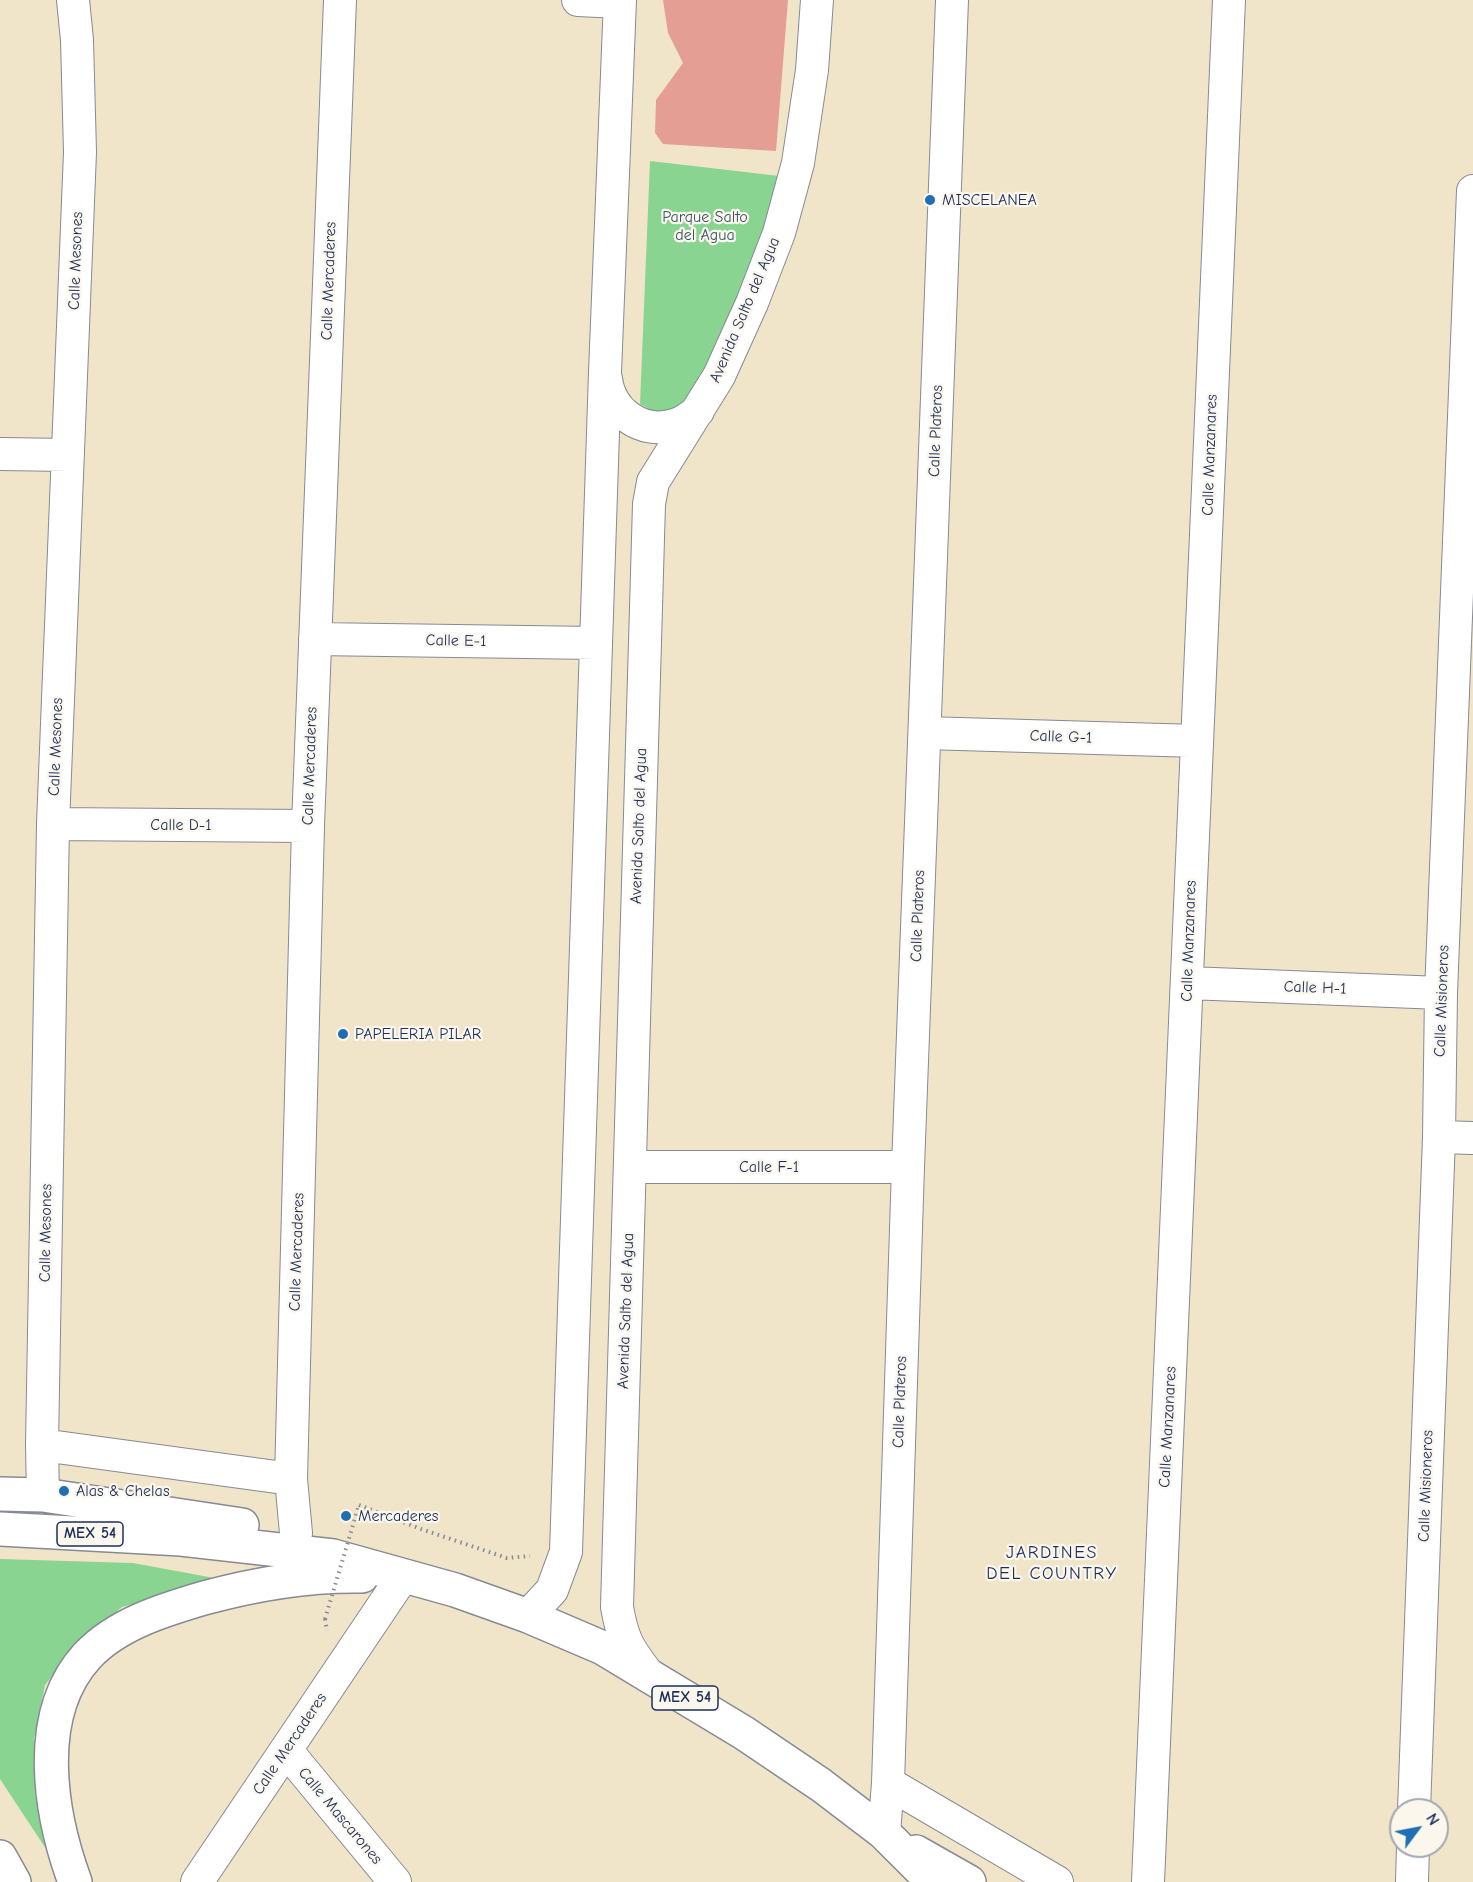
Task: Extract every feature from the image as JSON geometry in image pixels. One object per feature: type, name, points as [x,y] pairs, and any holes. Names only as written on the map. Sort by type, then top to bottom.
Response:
[{"type":"main road","name":"MEX 54","points":[[0,1494],[43,1495],[296,1533],[333,1556]]},
{"type":"main road","name":"MEX 54","points":[[0,1529],[181,1539],[333,1556],[455,1590],[528,1616],[603,1648],[744,1733],[821,1785],[884,1833],[933,1882]]},
{"type":"main road","points":[[75,1882],[60,1835],[54,1801],[52,1765],[54,1730],[64,1690],[88,1656],[106,1640],[162,1610],[235,1589],[293,1580],[341,1576],[403,1576]]},
{"type":"main road","points":[[884,1833],[969,1882]]},
{"type":"street","name":"Calle Mesones","points":[[43,1495],[53,824],[80,152],[73,0]]},
{"type":"street","name":"Calle Mercaderes","points":[[296,1533],[291,1479],[308,826],[340,0]]},
{"type":"street","points":[[528,1616],[552,1590],[566,1552],[605,372],[620,1],[578,0]]},
{"type":"street","name":"Avenida Salto del Agua","points":[[650,1677],[628,1648],[621,1630],[617,1607],[649,504],[653,482],[719,376],[752,303],[779,233],[798,163],[812,70],[817,0]]},
{"type":"street","name":"Calle Plateros","points":[[884,1833],[888,1783],[908,1167],[952,0]]},
{"type":"street","name":"Calle Manzanares","points":[[1148,1882],[1229,0]]},
{"type":"street","name":"Calle Misioneros","points":[[1414,1798],[1439,1137],[1441,993],[1473,191]]},
{"type":"street","points":[[605,372],[612,400],[621,412],[633,421],[646,426],[667,426],[687,420],[698,411]]},
{"type":"street","points":[[0,453],[68,455]]},
{"type":"street","name":"Calle E-1","points":[[315,639],[596,644]]},
{"type":"street","name":"Calle G-1","points":[[925,733],[1197,741]]},
{"type":"street","name":"Calle D-1","points":[[53,824],[308,826]]},
{"type":"street","name":"Calle H-1","points":[[1188,983],[1441,993]]},
{"type":"street","points":[[585,1002],[634,1006]]},
{"type":"street","points":[[1439,1137],[1473,1138]]},
{"type":"street","name":"Calle F-1","points":[[630,1167],[908,1167]]},
{"type":"street","points":[[42,1445],[291,1479]]},
{"type":"street","name":"Calle Mercaderes","points":[[197,1882],[403,1576]]},
{"type":"street","name":"Calle Mascarones","points":[[286,1750],[395,1882]]},
{"type":"street","points":[[888,1783],[1057,1882]]},
{"type":"street","points":[[1412,1882],[1413,1858]]},
{"type":"path","points":[[325,1619],[359,1505],[507,1558],[566,1552]]},
{"type":"green space","name":"Parque Salto del Agua","points":[[650,161],[779,176],[746,290],[690,406],[666,419],[640,404]]},
{"type":"green space","points":[[0,1559],[133,1563],[225,1580],[122,1607],[74,1648],[45,1685],[34,1739],[35,1795],[54,1861],[0,1779]]},
{"type":"building","points":[[663,0],[788,0],[776,151],[663,144],[655,133],[656,100],[683,63],[668,33]]},
{"type":"place","name":"MISCELANEA","points":[[930,200]]},
{"type":"place","name":"PAPELERIA PILAR","points":[[343,1034]]},
{"type":"place","name":"Alas & Chelas","points":[[64,1491]]},
{"type":"place","name":"Mercaderes","points":[[346,1516]]},
{"type":"district","name":"JARDINES DEL COUNTRY","points":[[1052,1563]]}]
